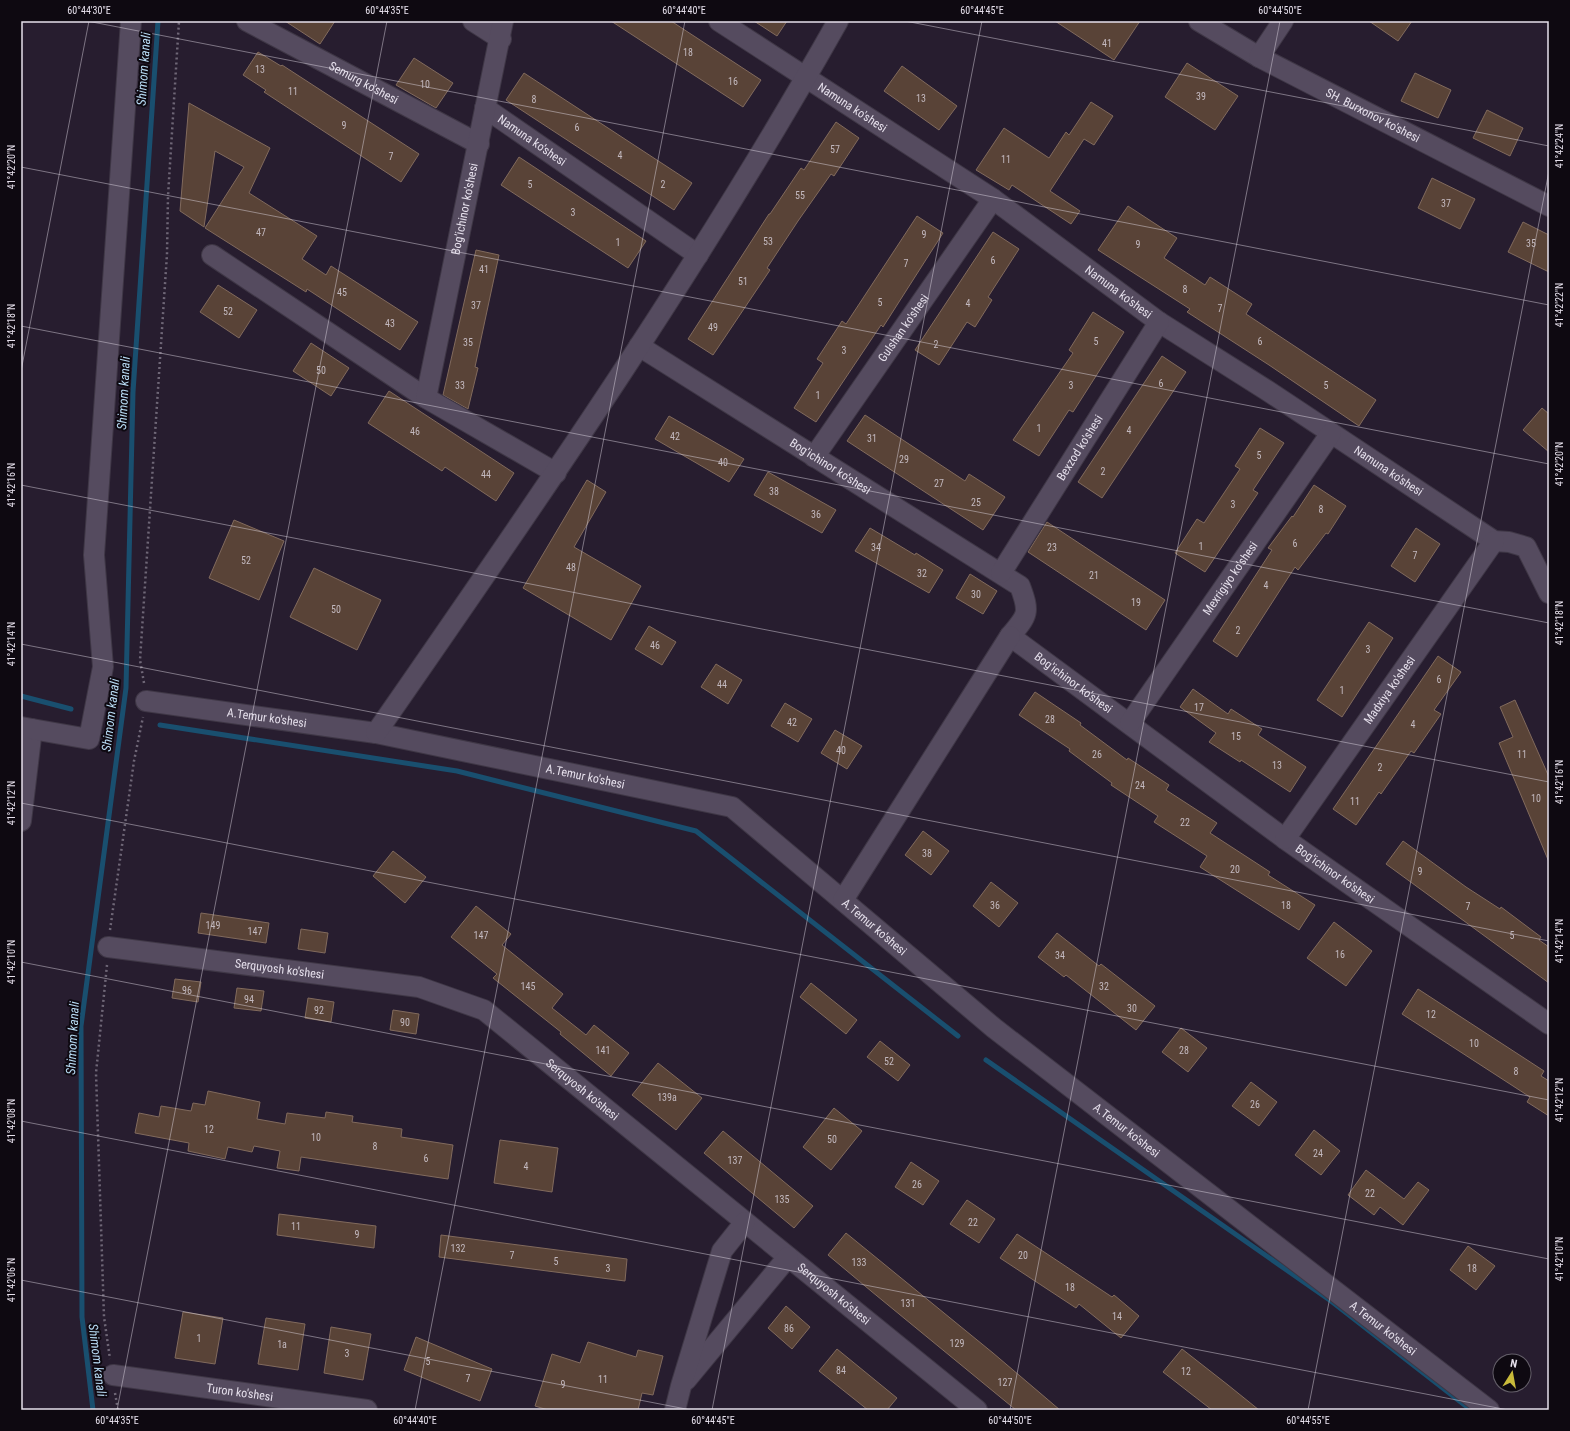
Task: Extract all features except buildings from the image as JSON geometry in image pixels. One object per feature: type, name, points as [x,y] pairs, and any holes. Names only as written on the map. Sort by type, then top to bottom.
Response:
[{"type":"street","points":[[21,821],[27,728],[89,739],[103,667],[94,555],[130,21]]},
{"type":"street","name":"Semurg ko'shesi","points":[[248,21],[479,144]]},
{"type":"street","points":[[473,21],[502,30]]},
{"type":"street","name":"Namuna ko'shesi","points":[[719,21],[993,199],[1159,322],[1331,433],[1494,541],[1509,542],[1526,547],[1549,594]]},
{"type":"street","points":[[376,733],[556,473],[639,346],[698,255],[807,77],[838,21]]},
{"type":"street","name":"SH. Burxonov ko'shesi","points":[[1199,21],[1259,57],[1549,206]]},
{"type":"street","points":[[1259,57],[1283,21]]},
{"type":"street","name":"Bog'ichinor ko'shesi","points":[[426,398],[502,30]]},
{"type":"street","name":"Namuna ko'shesi","points":[[485,108],[698,255]]},
{"type":"street","name":"Gulshan ko'shesi","points":[[814,457],[993,199]]},
{"type":"street","points":[[212,255],[426,398],[556,473]]},
{"type":"street","name":"Bexzod ko'shesi","points":[[1001,573],[1159,322]]},
{"type":"street","name":"Bog'ichinor ko'shesi","points":[[639,346],[1020,586],[1027,604],[1025,618],[1010,636],[1130,723],[1285,839],[1549,1024]]},
{"type":"street","name":"Mexrigiyo ko'shesi","points":[[1130,723],[1331,433]]},
{"type":"street","name":"Madxiya ko'shesi","points":[[1285,839],[1494,541]]},
{"type":"street","points":[[843,900],[1010,636]]},
{"type":"street","name":"A.Temur ko'shesi","points":[[146,701],[376,733],[732,807],[994,1028],[1489,1410]]},
{"type":"street","name":"Serquyosh ko'shesi","points":[[108,947],[419,987],[484,1010],[976,1410]]},
{"type":"street","points":[[675,1410],[680,1386],[722,1251],[745,1222]]},
{"type":"street","points":[[680,1386],[788,1257]]},
{"type":"street","name":"Turon ko'shesi","points":[[113,1375],[367,1410]]},
{"type":"waterway","name":"Shimom kanali","points":[[93,1410],[82,1317],[81,1026],[126,688],[133,392],[158,21]]},
{"type":"waterway","points":[[21,696],[71,709]]},
{"type":"waterway","points":[[160,725],[457,771],[696,831],[958,1036]]},
{"type":"waterway","points":[[986,1060],[1331,1301],[1471,1410]]}]
